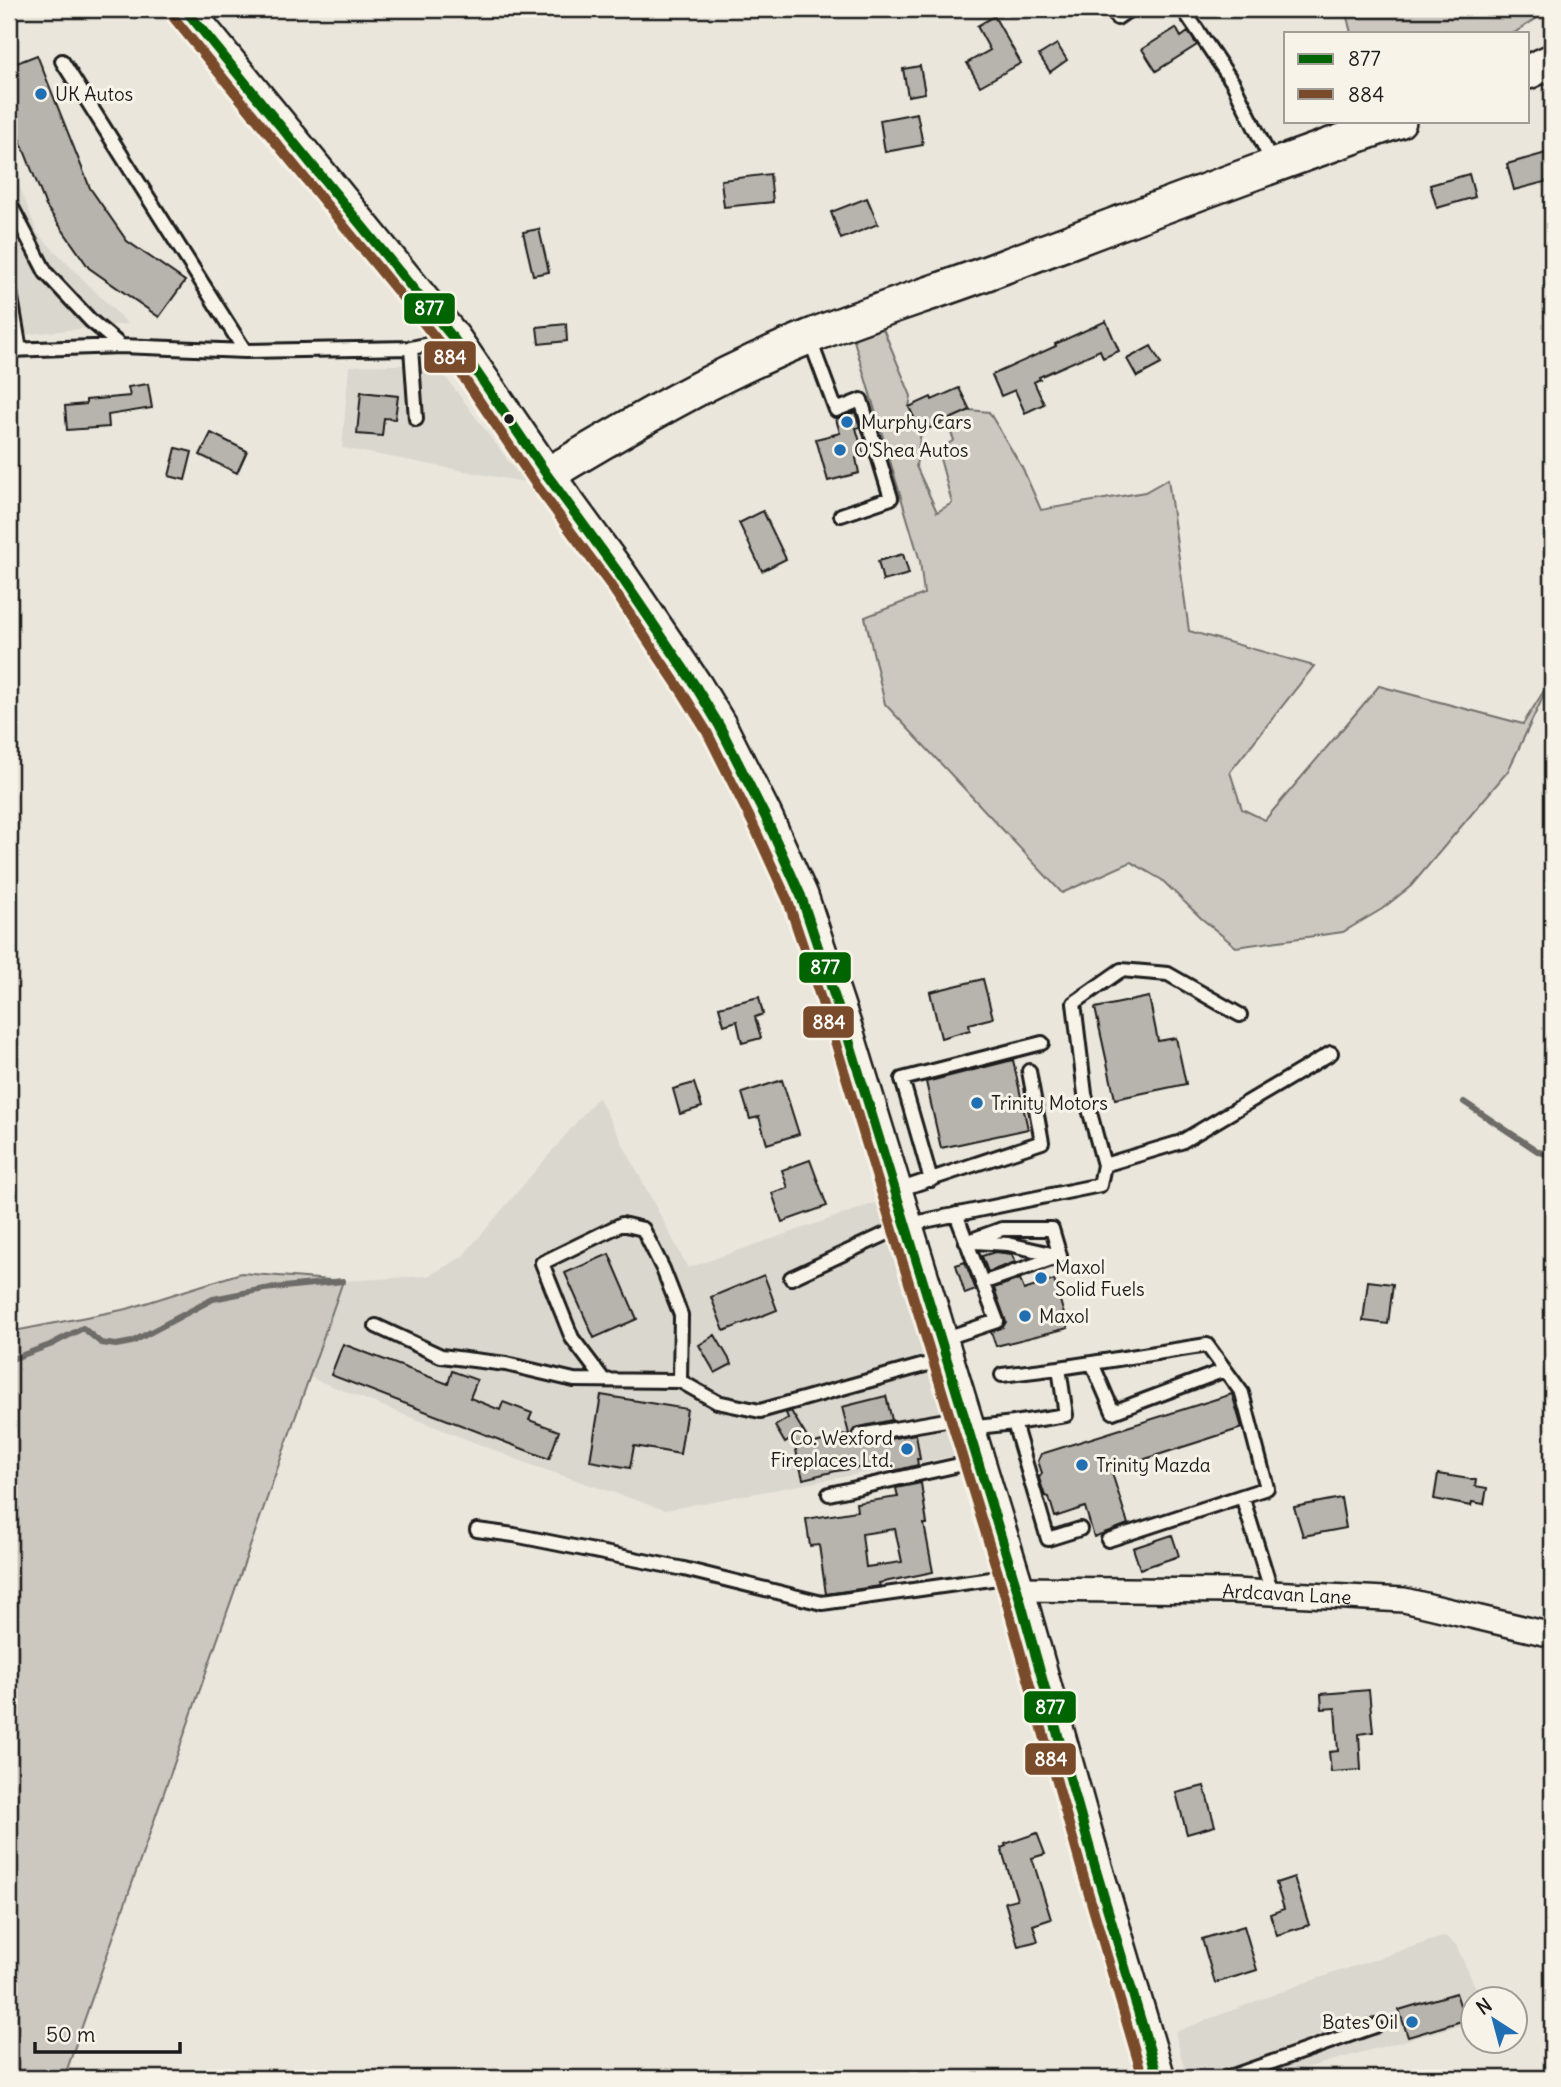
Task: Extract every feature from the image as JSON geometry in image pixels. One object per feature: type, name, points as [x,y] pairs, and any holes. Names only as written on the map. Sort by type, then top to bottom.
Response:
[{"type":"main road","points":[[185,9],[454,339],[696,687],[719,725],[765,816],[801,896],[848,1037],[978,1461],[1158,2078]]},
{"type":"main road","points":[[1530,71],[1552,61]]},
{"type":"main road","points":[[547,475],[666,406],[743,366],[808,337],[986,274],[1273,164],[1396,122]]},
{"type":"street","name":"Ardcavan Lane","points":[[1014,1582],[1404,1600],[1552,1635]]},
{"type":"lane","points":[[1117,18],[1130,9]]},
{"type":"lane","points":[[1183,9],[1233,83],[1273,164]]},
{"type":"lane","points":[[62,61],[245,351]]},
{"type":"lane","points":[[9,202],[46,273],[91,321],[121,346]]},
{"type":"lane","points":[[9,286],[14,350],[121,346],[245,351],[411,348],[454,339]]},
{"type":"lane","points":[[808,337],[836,410],[862,400],[891,498],[841,515]]},
{"type":"lane","points":[[411,348],[415,419]]},
{"type":"lane","points":[[791,1278],[905,1225],[1100,1185],[1104,1165],[1085,1094],[1074,1003],[1121,970],[1168,974],[1240,1016]]},
{"type":"lane","points":[[930,1180],[902,1079],[1042,1043]]},
{"type":"lane","points":[[1104,1165],[1181,1142],[1331,1053]]},
{"type":"lane","points":[[895,1191],[1042,1142],[1029,1071]]},
{"type":"lane","points":[[376,1326],[441,1356],[506,1364],[574,1380],[680,1381],[717,1402],[760,1411],[943,1349],[997,1321],[956,1214]]},
{"type":"lane","points":[[603,1379],[572,1338],[542,1263],[622,1224],[643,1228],[681,1315],[680,1381]]},
{"type":"lane","points":[[966,1242],[1002,1229],[1052,1229],[1060,1256]]},
{"type":"lane","points":[[966,1242],[1008,1244],[1060,1256]]},
{"type":"lane","points":[[982,1283],[1060,1256]]},
{"type":"lane","points":[[1002,1375],[1207,1345],[1242,1393],[1267,1488],[1108,1540]]},
{"type":"lane","points":[[1092,1363],[1113,1412],[1225,1370]]},
{"type":"lane","points":[[860,1435],[966,1422],[1014,1423],[1066,1415],[1059,1368]]},
{"type":"lane","points":[[1014,1423],[1048,1539],[1080,1529]]},
{"type":"lane","points":[[829,1494],[978,1461]]},
{"type":"lane","points":[[1241,1496],[1272,1593]]},
{"type":"lane","points":[[477,1530],[684,1569],[822,1603],[1014,1582]]},
{"type":"lane","points":[[1227,2078],[1375,2026]]},
{"type":"shaded area","points":[[1345,9],[1551,9],[1516,32],[1351,32]]},
{"type":"shaded area","points":[[9,159],[38,234],[128,324],[9,336]]},
{"type":"shaded area","points":[[882,326],[911,396],[909,407],[921,432],[916,466],[937,512],[952,503],[938,451],[954,440],[946,421],[970,410],[989,412],[1023,469],[1041,510],[1145,492],[1168,479],[1189,631],[1314,666],[1230,772],[1242,809],[1265,820],[1379,686],[1523,724],[1552,678],[1508,771],[1411,886],[1382,909],[1343,932],[1236,947],[1162,880],[1131,862],[1062,893],[885,704],[865,617],[924,594],[920,561],[853,337]]},
{"type":"shaded area","points":[[436,364],[524,482],[342,448],[349,366]]},
{"type":"shaded area","points":[[598,1097],[688,1268],[884,1200],[960,1455],[665,1510],[531,1465],[309,1377],[343,1281],[428,1276],[462,1257]]},
{"type":"shaded area","points":[[241,1273],[343,1281],[64,2078],[9,2078],[9,1332],[127,1309]]},
{"type":"shaded area","points":[[1445,1936],[1456,1945],[1475,1986],[1460,1986],[1460,2026],[1268,2078],[1202,2078],[1201,2075],[1185,2072],[1175,2032],[1307,1982]]},
{"type":"building","points":[[994,16],[1021,63],[980,86],[967,63],[990,50],[977,26]]},
{"type":"building","points":[[1176,28],[1181,37],[1188,32],[1197,45],[1156,71],[1142,49]]},
{"type":"building","points":[[1057,44],[1067,60],[1050,72],[1039,55]]},
{"type":"building","points":[[37,55],[90,188],[127,241],[185,281],[159,317],[89,268],[46,206],[9,112],[9,66]]},
{"type":"building","points":[[920,66],[925,93],[908,96],[903,69]]},
{"type":"building","points":[[917,113],[923,145],[885,152],[880,120]]},
{"type":"building","points":[[1546,153],[1552,180],[1514,190],[1507,164]]},
{"type":"building","points":[[770,174],[773,202],[724,207],[721,180]]},
{"type":"building","points":[[1469,174],[1475,197],[1437,208],[1430,185]]},
{"type":"building","points":[[867,198],[878,224],[841,239],[831,212]]},
{"type":"building","points":[[539,229],[549,272],[533,275],[523,232]]},
{"type":"building","points":[[1106,321],[1119,351],[1103,358],[1100,350],[1039,377],[1040,379],[1034,382],[1044,404],[1025,413],[1015,390],[1001,396],[992,375]]},
{"type":"building","points":[[566,324],[567,341],[539,344],[537,327]]},
{"type":"building","points":[[1151,346],[1161,364],[1137,377],[1127,359]]},
{"type":"building","points":[[148,384],[152,408],[108,415],[109,427],[67,430],[65,406],[86,404],[86,400],[130,396],[128,387]]},
{"type":"building","points":[[959,388],[970,410],[921,432],[909,407]]},
{"type":"building","points":[[361,392],[398,396],[395,419],[384,418],[382,436],[357,434]]},
{"type":"building","name":"O'Shea Autos","points":[[855,412],[860,427],[856,428],[864,456],[856,458],[859,473],[828,481],[816,439],[840,433],[836,419]]},
{"type":"building","points":[[211,433],[247,451],[237,473],[200,455]]},
{"type":"building","points":[[176,448],[192,452],[185,480],[169,476]]},
{"type":"building","points":[[763,511],[786,559],[762,571],[739,523]]},
{"type":"building","points":[[903,554],[909,574],[883,581],[878,561]]},
{"type":"building","points":[[983,979],[993,1018],[969,1024],[970,1030],[941,1038],[930,992]]},
{"type":"building","points":[[759,997],[763,1014],[755,1017],[761,1038],[742,1043],[737,1021],[724,1025],[719,1007]]},
{"type":"building","points":[[1149,997],[1158,1041],[1176,1038],[1186,1084],[1115,1099],[1095,1008]]},
{"type":"building","name":"Trinity Motors","points":[[1013,1060],[1028,1129],[941,1148],[926,1082]]},
{"type":"building","points":[[782,1080],[799,1134],[767,1144],[759,1117],[750,1119],[742,1093]]},
{"type":"building","points":[[694,1083],[702,1107],[680,1114],[673,1089]]},
{"type":"building","points":[[810,1160],[827,1206],[782,1222],[772,1193],[788,1188],[782,1170]]},
{"type":"building","points":[[995,1252],[1012,1254],[1015,1262],[988,1272],[982,1256]]},
{"type":"building","points":[[609,1254],[637,1319],[594,1338],[565,1273]]},
{"type":"building","points":[[965,1262],[976,1290],[965,1294],[956,1265]]},
{"type":"building","points":[[764,1275],[777,1310],[724,1331],[711,1297]]},
{"type":"building","name":"Maxol","points":[[1020,1279],[1024,1290],[1054,1280],[1068,1328],[996,1346],[991,1332],[1003,1327],[1006,1322],[994,1288]]},
{"type":"building","points":[[1368,1281],[1393,1284],[1388,1324],[1363,1321]]},
{"type":"building","points":[[715,1335],[732,1364],[715,1373],[699,1345]]},
{"type":"building","points":[[343,1344],[448,1384],[452,1371],[477,1380],[470,1398],[500,1410],[503,1402],[532,1413],[529,1420],[559,1431],[549,1459],[331,1375]]},
{"type":"building","name":"Trinity Mazda","points":[[1232,1394],[1242,1428],[1111,1470],[1128,1524],[1094,1537],[1085,1507],[1055,1517],[1039,1478],[1042,1473],[1038,1461],[1041,1454]]},
{"type":"building","points":[[601,1395],[687,1409],[680,1454],[634,1446],[630,1468],[590,1461]]},
{"type":"building","points":[[886,1396],[892,1420],[855,1428],[852,1433],[853,1440],[862,1444],[916,1434],[920,1459],[917,1459],[918,1465],[894,1471],[892,1463],[803,1479],[793,1438],[785,1443],[775,1426],[788,1418],[786,1413],[791,1411],[811,1444],[849,1434],[842,1407]]},
{"type":"building","points":[[1438,1474],[1476,1480],[1475,1486],[1487,1488],[1484,1504],[1472,1502],[1471,1506],[1434,1499]]},
{"type":"building","points":[[921,1483],[927,1524],[924,1524],[933,1572],[879,1583],[880,1586],[826,1594],[819,1545],[810,1546],[806,1519],[857,1511],[856,1503],[898,1497],[896,1488]],"holes":[[[895,1529],[902,1562],[866,1567],[862,1534]]]},
{"type":"building","points":[[1341,1498],[1346,1528],[1303,1536],[1294,1507]]},
{"type":"building","points":[[1172,1535],[1179,1556],[1140,1569],[1133,1548]]},
{"type":"building","points":[[1369,1690],[1373,1732],[1359,1734],[1361,1770],[1331,1772],[1329,1752],[1338,1751],[1335,1708],[1322,1709],[1321,1694]]},
{"type":"building","points":[[1204,1786],[1215,1826],[1187,1834],[1176,1793]]},
{"type":"building","points":[[1037,1833],[1045,1854],[1032,1858],[1051,1919],[1033,1925],[1038,1941],[1018,1946],[1005,1902],[1017,1899],[1001,1848],[1006,1846],[1005,1844]]},
{"type":"building","points":[[1294,1877],[1309,1925],[1277,1935],[1270,1914],[1284,1909],[1276,1883]]},
{"type":"building","points":[[1244,1926],[1257,1970],[1215,1983],[1202,1939]]},
{"type":"building","points":[[1456,1993],[1460,2005],[1460,2021],[1408,2037],[1399,2010]]},
{"type":"waterway","points":[[1464,1102],[1539,1152],[1552,1155]]},
{"type":"waterway","points":[[9,1360],[50,1345],[83,1328],[101,1343],[116,1345],[132,1342],[213,1299],[264,1289],[343,1281]]},
{"type":"transit line","name":"877","points":[[185,9],[454,339],[696,687],[719,725],[765,816],[801,896],[848,1037],[1017,1589],[1158,2078]]},
{"type":"transit line","name":"884","points":[[174,18],[443,347],[535,483],[609,583],[684,695],[707,732],[752,822],[788,901],[835,1041],[1004,1593],[1143,2078]]},
{"type":"place","name":"UK Autos","points":[[41,94]]},
{"type":"place","name":"Murphy Cars","points":[[847,422]]},
{"type":"place","name":"O'Shea Autos","points":[[840,450]]},
{"type":"place","name":"Trinity Motors","points":[[977,1103]]},
{"type":"place","name":"Maxol Solid Fuels","points":[[1041,1278]]},
{"type":"place","name":"Maxol","points":[[1025,1316]]},
{"type":"place","name":"Co. Wexford Fireplaces Ltd.","points":[[907,1449]]},
{"type":"place","name":"Trinity Mazda","points":[[1082,1465]]},
{"type":"place","name":"Bates Oil","points":[[1412,2022]]}]
